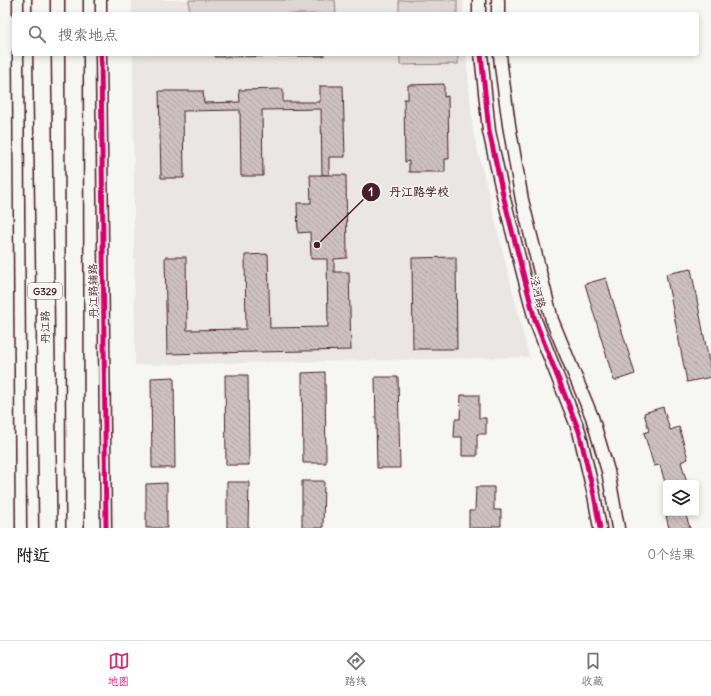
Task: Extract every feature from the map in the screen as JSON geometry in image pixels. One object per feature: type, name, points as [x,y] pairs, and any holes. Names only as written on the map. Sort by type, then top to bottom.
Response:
[{"type":"highway","points":[[41,0],[41,12]]},
{"type":"highway","points":[[74,0],[74,12]]},
{"type":"highway","name":"丹江路","points":[[42,56],[48,528]]},
{"type":"highway","name":"G329","points":[[74,56],[75,528]]},
{"type":"street","points":[[18,0],[18,12]]},
{"type":"street","points":[[101,0],[101,12]]},
{"type":"street","points":[[479,0],[479,12]]},
{"type":"street","points":[[498,0],[498,12]]},
{"type":"street","points":[[18,56],[21,528]]},
{"type":"street","name":"丹江路辅路","points":[[101,56],[106,528]]},
{"type":"street","name":"泾河路","points":[[481,56],[489,131],[504,199],[535,320],[579,431],[600,528]]},
{"type":"street","name":"泾河路","points":[[500,56],[500,66],[509,125],[522,200],[552,320],[592,417],[608,471],[618,528]]},
{"type":"shaded area","points":[[132,0],[463,0],[463,12],[132,12]]},
{"type":"shaded area","points":[[189,0],[335,0],[336,12],[189,12]]},
{"type":"shaded area","points":[[399,0],[457,0],[457,12],[399,12]]},
{"type":"shaded area","points":[[133,56],[466,56],[473,132],[529,357],[135,365]]},
{"type":"shaded area","points":[[400,56],[458,56],[458,64],[400,65]]},
{"type":"building","points":[[215,56],[324,56],[215,57]]},
{"type":"building","points":[[444,84],[444,97],[448,96],[449,159],[445,159],[445,172],[409,172],[409,161],[405,162],[404,99],[408,99],[408,85]]},
{"type":"building","points":[[320,86],[343,86],[345,157],[329,157],[329,175],[322,175],[321,109],[262,110],[263,176],[241,176],[240,110],[183,111],[184,178],[161,178],[159,91],[203,91],[204,103],[240,102],[239,90],[283,89],[283,102],[320,102]]},
{"type":"building","points":[[310,175],[346,175],[347,258],[334,259],[334,272],[349,272],[351,350],[167,354],[165,257],[186,257],[187,330],[246,329],[245,255],[268,254],[270,328],[328,327],[327,259],[311,259],[310,232],[298,233],[297,203],[311,203]]},
{"type":"building","points":[[456,257],[457,349],[413,349],[412,258]]},
{"type":"building","points":[[691,269],[711,377],[687,382],[666,274]]},
{"type":"building","points":[[606,278],[635,374],[614,381],[585,284]]},
{"type":"building","points":[[325,372],[326,463],[303,463],[302,373]]},
{"type":"building","points":[[225,375],[248,375],[249,465],[226,465]]},
{"type":"building","points":[[174,377],[175,468],[152,468],[151,378]]},
{"type":"building","points":[[375,377],[398,377],[400,468],[377,468]]},
{"type":"building","points":[[461,395],[479,395],[479,418],[486,418],[486,434],[477,434],[477,456],[462,456],[462,437],[454,437],[455,419],[460,419]]},
{"type":"building","points":[[663,407],[670,430],[679,427],[688,459],[681,462],[686,480],[664,480],[660,465],[654,466],[644,433],[649,431],[644,413]]},
{"type":"building","points":[[302,481],[324,481],[323,528],[302,528]]},
{"type":"building","points":[[227,482],[249,482],[248,528],[227,528]]},
{"type":"building","points":[[167,483],[167,528],[146,528],[146,484]]},
{"type":"building","points":[[476,487],[494,487],[494,510],[501,510],[501,526],[492,526],[492,528],[469,528],[469,511],[475,511]]},
{"type":"building","points":[[666,516],[686,516],[690,528],[669,528]]},
{"type":"cycle path","points":[[101,56],[106,528]]},
{"type":"cycle path","points":[[481,56],[489,131],[504,199],[535,320],[579,431],[600,528]]},
{"type":"place","name":"丹江路学校","points":[[317,245]]}]
